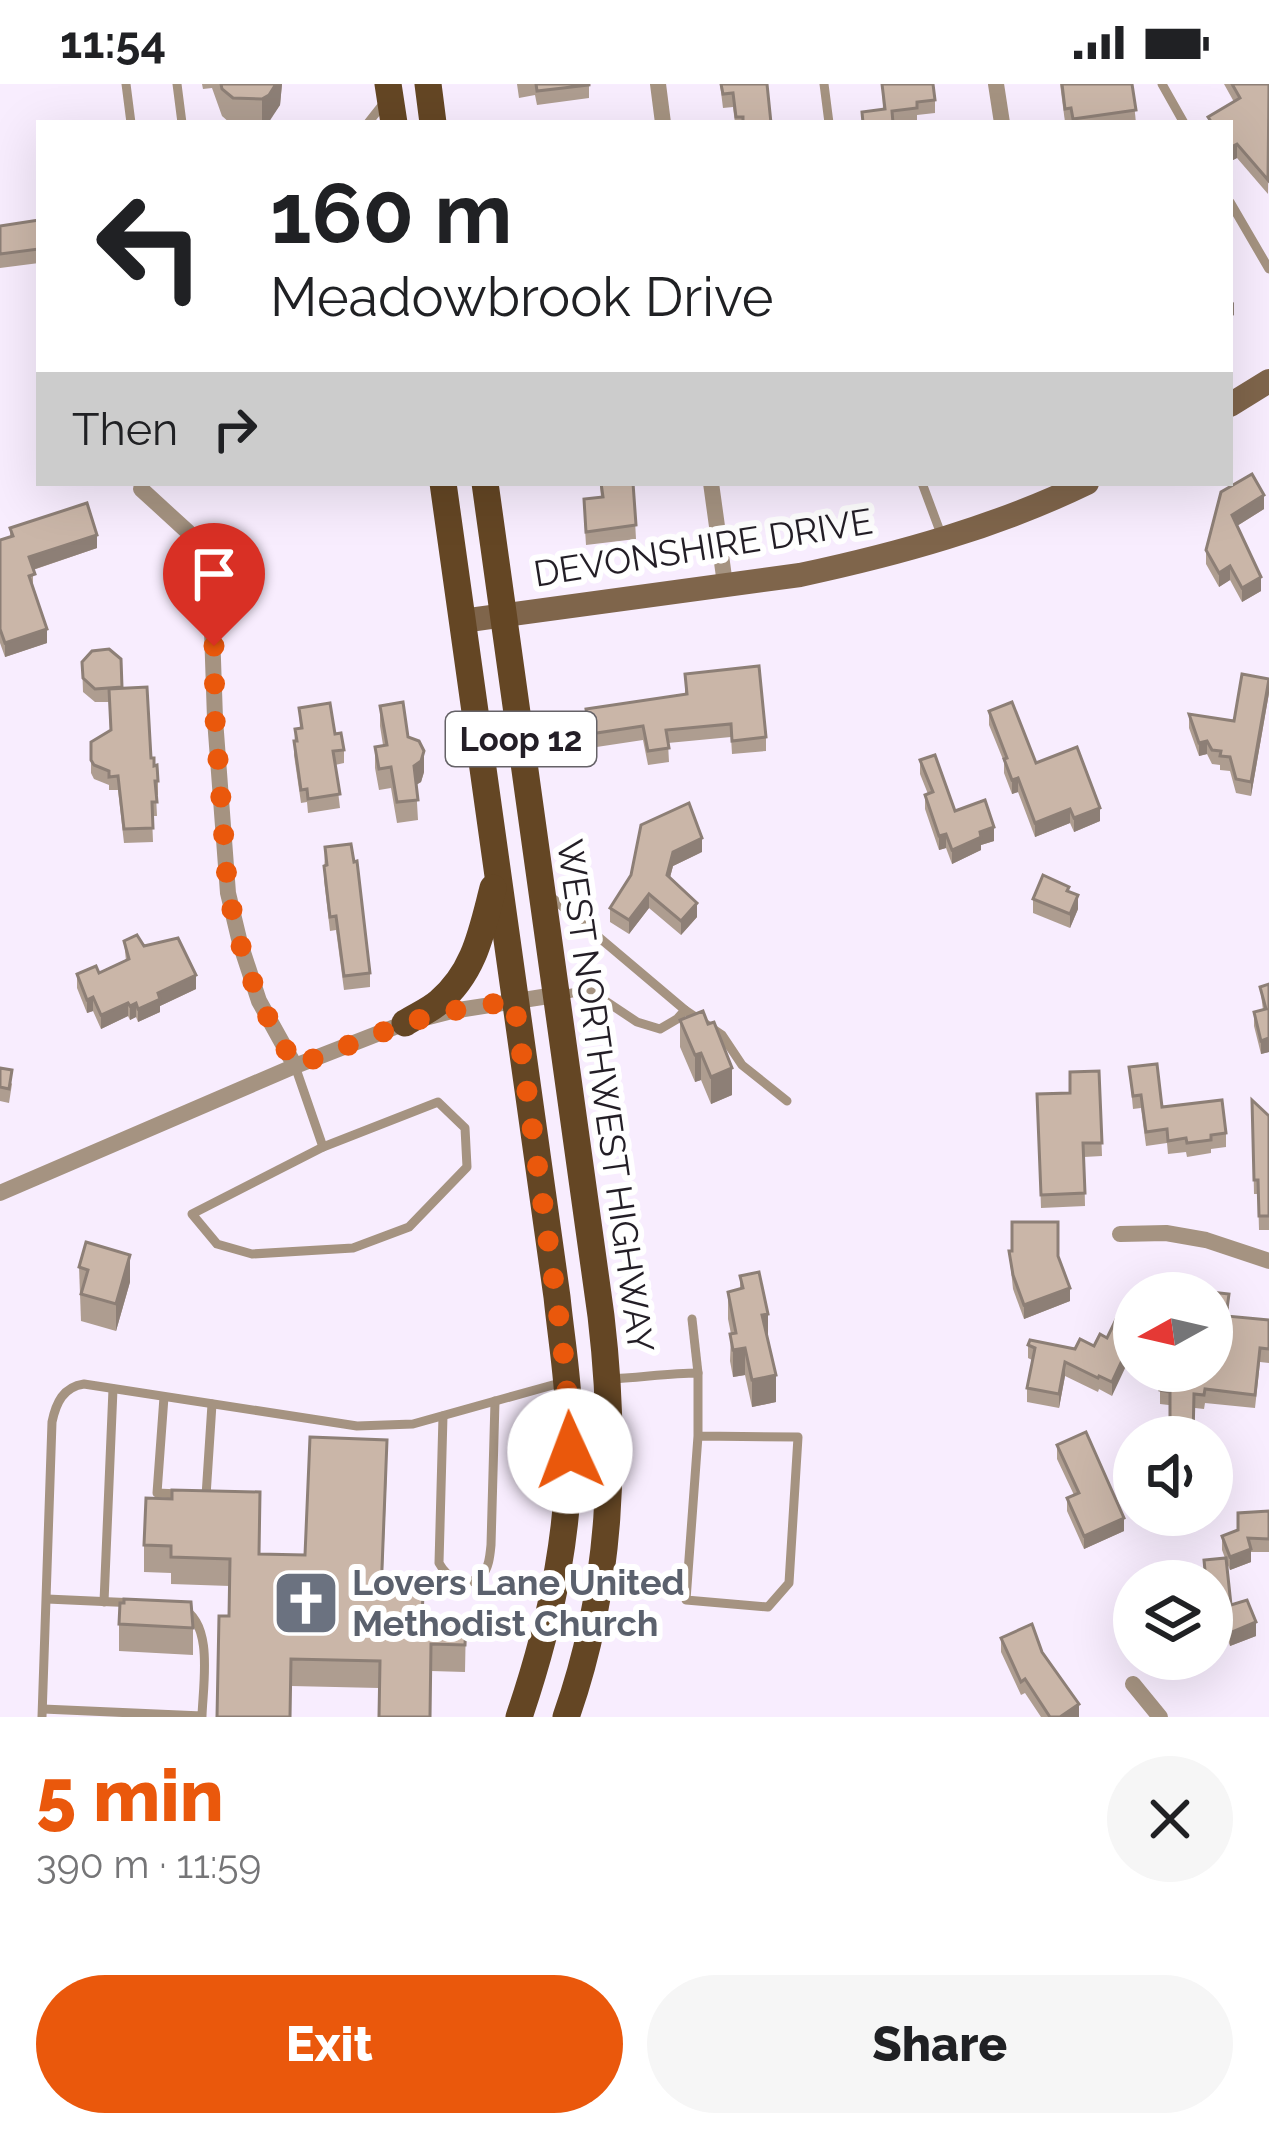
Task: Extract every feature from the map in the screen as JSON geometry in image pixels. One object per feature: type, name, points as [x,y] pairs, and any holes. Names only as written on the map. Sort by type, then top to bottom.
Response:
[{"type":"main road","points":[[428,84],[434,120]]},
{"type":"main road","name":"Loop 12","points":[[443,486],[567,1381],[570,1451],[562,1550],[541,1652],[519,1717]]},
{"type":"main road","name":"WEST NORTHWEST HIGHWAY","points":[[485,486],[608,1378],[611,1440],[604,1550],[592,1630],[566,1717]]},
{"type":"main road","points":[[406,1023],[439,1003],[471,963],[497,872]]},
{"type":"main road","points":[[567,1381],[608,1378]]},
{"type":"street","points":[[658,84],[663,120]]},
{"type":"street","points":[[996,84],[1002,120]]},
{"type":"street","points":[[1233,403],[1269,381]]},
{"type":"street","points":[[712,486],[725,584]]},
{"type":"street","name":"DEVONSHIRE DRIVE","points":[[462,621],[800,575],[943,539],[1080,486]]},
{"type":"street","points":[[141,489],[188,532],[210,571],[228,893],[259,1001],[295,1066]]},
{"type":"street","points":[[0,1192],[406,1023],[555,995]]},
{"type":"street","points":[[1120,1234],[1166,1233],[1206,1240],[1269,1261]]},
{"type":"street","points":[[1133,1684],[1160,1717]]},
{"type":"lane","points":[[126,84],[131,120]]},
{"type":"lane","points":[[177,84],[182,120]]},
{"type":"lane","points":[[824,84],[829,120]]},
{"type":"lane","points":[[1162,84],[1182,120]]},
{"type":"lane","points":[[1233,207],[1269,269]]},
{"type":"lane","points":[[923,486],[943,539]]},
{"type":"lane","points":[[540,888],[722,1036],[742,1065],[787,1101]]},
{"type":"lane","points":[[555,995],[589,990],[637,1022],[660,1029],[685,1010]]},
{"type":"lane","points":[[295,1066],[323,1148]]},
{"type":"lane","points":[[438,1102],[465,1128],[467,1167],[409,1227],[353,1248],[252,1254],[217,1244],[192,1214],[267,1176],[323,1148],[438,1102]]},
{"type":"lane","points":[[692,1319],[698,1436],[686,1600],[768,1607],[789,1583],[798,1437],[698,1436]]},
{"type":"lane","points":[[608,1378],[698,1373]]},
{"type":"lane","points":[[178,1606],[194,1613],[203,1634],[202,1716],[43,1713],[52,1422],[67,1390],[84,1384],[357,1426],[413,1424],[567,1381]]},
{"type":"lane","points":[[104,1602],[112,1389]]},
{"type":"lane","points":[[164,1397],[157,1492],[206,1496],[212,1404]]},
{"type":"lane","points":[[442,1416],[439,1563],[445,1575],[470,1581],[482,1576],[489,1563],[496,1401]]},
{"type":"lane","points":[[47,1599],[141,1604]]},
{"type":"building","points":[[221,84],[276,84],[262,99],[233,98]]},
{"type":"building","points":[[536,84],[589,84],[589,85],[537,91]]},
{"type":"building","points":[[721,84],[767,84],[771,120],[736,117],[733,93],[723,94]]},
{"type":"building","points":[[882,84],[933,84],[935,100],[892,111],[893,120],[863,120],[862,112],[885,109]]},
{"type":"building","points":[[1062,84],[1132,84],[1136,110],[1073,119],[1071,108],[1065,109]]},
{"type":"building","points":[[1232,84],[1269,84],[1268,180],[1237,144],[1233,146],[1233,120],[1208,117],[1240,98]]},
{"type":"building","points":[[36,220],[36,249],[0,254],[0,226]]},
{"type":"building","points":[[1252,474],[1264,495],[1232,515],[1261,577],[1242,588],[1230,566],[1219,573],[1206,550],[1221,492]]},
{"type":"building","points":[[601,486],[633,486],[636,525],[586,532],[584,499],[603,497]]},
{"type":"building","points":[[87,503],[97,535],[29,557],[35,574],[29,576],[47,629],[5,643],[0,629],[0,540],[13,536],[10,528]]},
{"type":"building","points":[[109,649],[121,659],[122,687],[95,689],[83,678],[82,662],[92,651]]},
{"type":"building","points":[[759,666],[766,737],[732,741],[731,724],[666,730],[669,748],[648,751],[643,726],[590,734],[586,709],[687,694],[685,674]]},
{"type":"building","points":[[1242,674],[1269,679],[1251,782],[1236,779],[1230,757],[1220,756],[1221,751],[1212,750],[1207,741],[1199,743],[1189,714],[1234,721]]},
{"type":"building","points":[[147,687],[151,758],[157,765],[158,781],[157,802],[152,802],[153,828],[124,829],[118,776],[109,777],[109,771],[94,765],[91,742],[111,730],[109,689]]},
{"type":"building","points":[[403,702],[408,737],[419,741],[424,751],[414,766],[418,800],[397,802],[391,767],[379,769],[375,747],[387,745],[380,706]]},
{"type":"building","points":[[1012,702],[1036,763],[1077,747],[1100,808],[1074,818],[1070,809],[1035,823],[1018,778],[1012,780],[989,711]]},
{"type":"building","points":[[330,703],[335,734],[341,733],[344,750],[333,751],[340,794],[308,799],[307,789],[301,790],[294,741],[295,729],[302,728],[299,708]]},
{"type":"building","points":[[935,755],[955,811],[985,800],[994,827],[952,850],[946,834],[939,836],[925,795],[933,792],[920,760]]},
{"type":"building","points":[[689,803],[702,838],[673,852],[667,875],[697,903],[681,921],[649,894],[629,920],[610,908],[631,875],[641,825]]},
{"type":"building","points":[[351,844],[370,973],[344,976],[336,916],[330,917],[325,847]]},
{"type":"building","points":[[1043,875],[1078,895],[1070,914],[1033,899]]},
{"type":"building","points":[[137,935],[144,946],[178,938],[196,975],[158,993],[160,999],[138,1009],[136,1003],[128,1003],[101,1015],[93,997],[87,1000],[77,974],[96,966],[99,973],[129,959],[124,941]]},
{"type":"building","points":[[1269,984],[1269,1038],[1261,1041],[1254,1012],[1266,1009],[1260,987]]},
{"type":"building","points":[[703,1011],[708,1024],[714,1022],[732,1068],[711,1077],[680,1020]]},
{"type":"building","points":[[1157,1064],[1162,1107],[1222,1100],[1226,1133],[1187,1143],[1186,1138],[1168,1141],[1167,1129],[1146,1132],[1141,1095],[1133,1096],[1129,1067]]},
{"type":"building","points":[[0,1068],[12,1070],[9,1089],[0,1087]]},
{"type":"building","points":[[1099,1071],[1102,1143],[1083,1143],[1085,1193],[1041,1195],[1037,1094],[1070,1093],[1070,1072]]},
{"type":"building","points":[[1252,1100],[1269,1116],[1269,1216],[1259,1216]]},
{"type":"building","points":[[1012,1222],[1058,1222],[1058,1256],[1070,1288],[1024,1305],[1009,1251]]},
{"type":"building","points":[[86,1242],[130,1255],[116,1304],[81,1294],[88,1270],[79,1267]]},
{"type":"building","points":[[759,1272],[768,1314],[762,1315],[776,1375],[752,1380],[745,1348],[733,1350],[730,1334],[736,1333],[728,1292],[743,1288],[740,1276]]},
{"type":"building","points":[[1233,1317],[1269,1320],[1269,1349],[1260,1348],[1255,1395],[1230,1392]]},
{"type":"building","points":[[1113,1326],[1112,1382],[1065,1362],[1059,1394],[1027,1388],[1035,1348],[1028,1345],[1030,1340],[1075,1349],[1080,1339],[1094,1346],[1100,1334],[1107,1338]]},
{"type":"building","points":[[1170,1392],[1204,1392],[1194,1394],[1193,1416],[1170,1416]]},
{"type":"building","points":[[1086,1432],[1113,1493],[1113,1523],[1084,1536],[1067,1498],[1079,1493],[1057,1445]]},
{"type":"building","name":"Lovers Lane United Methodist Church","points":[[310,1437],[387,1440],[381,1594],[423,1595],[422,1616],[466,1618],[465,1645],[431,1644],[430,1717],[379,1717],[380,1661],[291,1659],[290,1717],[217,1717],[219,1616],[229,1616],[230,1559],[171,1557],[171,1546],[144,1545],[146,1498],[172,1499],[172,1490],[260,1492],[259,1554],[305,1555]]},
{"type":"building","points":[[1269,1511],[1269,1539],[1248,1538],[1251,1549],[1230,1557],[1222,1536],[1233,1536],[1238,1530],[1238,1513]]},
{"type":"building","points":[[124,1599],[191,1602],[193,1628],[119,1624]]},
{"type":"building","points":[[1247,1600],[1256,1622],[1233,1632],[1233,1604]]},
{"type":"building","points":[[1032,1624],[1042,1652],[1079,1704],[1060,1717],[1050,1717],[1025,1679],[1021,1682],[1001,1638]]},
{"type":"place","name":"Lovers Lane United Methodist Church","points":[[306,1603]]},
{"type":"route","points":[[214,646],[228,893],[259,1001],[295,1066],[406,1023],[514,1000],[562,1339],[570,1451]]}]
